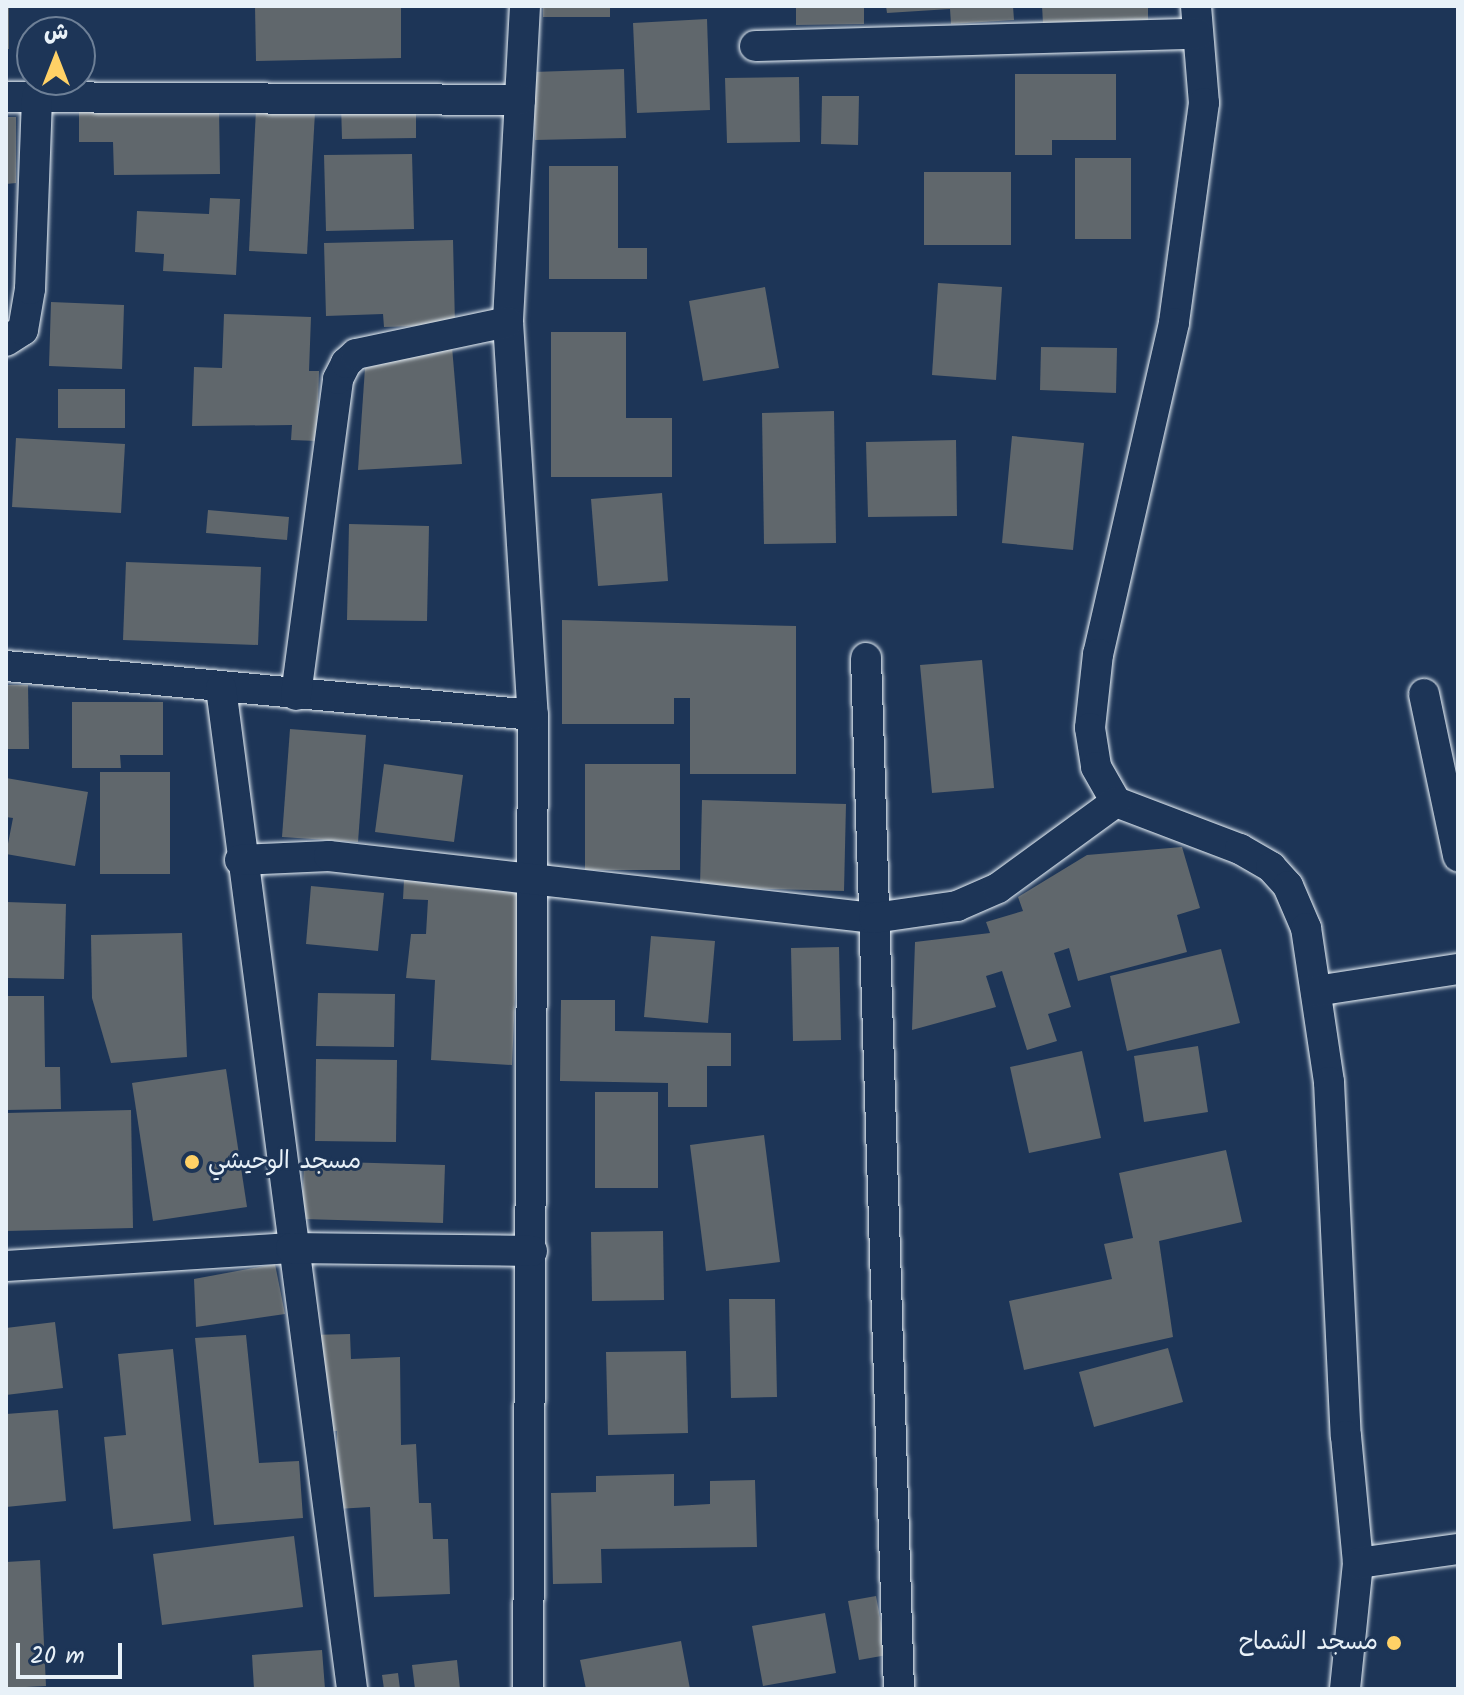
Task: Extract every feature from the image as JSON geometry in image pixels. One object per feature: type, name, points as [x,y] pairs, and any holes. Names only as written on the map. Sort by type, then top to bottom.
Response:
[{"type":"street","points":[[525,6],[508,322],[533,715],[528,1689]]},
{"type":"street","points":[[755,46],[1197,20],[1204,103],[1174,323],[1098,654],[1090,728],[1096,767],[1116,802],[1240,849],[1271,867],[1288,886],[1306,928],[1329,1082],[1346,1436],[1358,1563],[1345,1689]]},
{"type":"street","points":[[6,341],[23,330],[30,289],[37,96]]},
{"type":"street","points":[[6,97],[520,100]]},
{"type":"street","points":[[296,695],[338,379],[346,363],[356,354],[508,322]]},
{"type":"street","points":[[866,658],[899,1689]]},
{"type":"street","points":[[6,666],[533,715]]},
{"type":"street","points":[[221,688],[240,860],[352,1689]]},
{"type":"street","points":[[1424,694],[1458,856]]},
{"type":"street","points":[[240,860],[329,856],[874,918],[957,906],[998,888],[1116,802]]},
{"type":"street","points":[[1316,991],[1458,969]]},
{"type":"street","points":[[6,1266],[291,1248],[532,1251]]},
{"type":"street","points":[[1358,1563],[1458,1549]]},
{"type":"building","points":[[6,6],[9,6],[9,49],[6,49]]},
{"type":"building","points":[[255,6],[401,6],[401,58],[256,61]]},
{"type":"building","points":[[543,6],[610,6],[610,17],[543,17]]},
{"type":"building","points":[[796,6],[864,6],[864,24],[796,25]]},
{"type":"building","points":[[886,6],[1013,6],[1014,20],[951,24],[950,9],[887,13]]},
{"type":"building","points":[[1042,6],[1148,6],[1148,20],[1043,23]]},
{"type":"building","points":[[707,19],[710,110],[637,113],[633,23]]},
{"type":"building","points":[[624,69],[626,138],[535,140],[533,72]]},
{"type":"building","points":[[1015,74],[1116,74],[1116,140],[1052,140],[1052,155],[1015,155]]},
{"type":"building","points":[[799,77],[800,142],[727,143],[725,78]]},
{"type":"building","points":[[822,96],[859,96],[858,145],[821,144]]},
{"type":"building","points":[[416,102],[416,138],[342,139],[341,103]]},
{"type":"building","points":[[219,107],[220,174],[114,175],[113,142],[79,142],[79,109]]},
{"type":"building","points":[[256,109],[315,112],[307,254],[249,251]]},
{"type":"building","points":[[6,117],[16,117],[16,183],[6,184]]},
{"type":"building","points":[[412,154],[414,229],[326,231],[324,155]]},
{"type":"building","points":[[1075,158],[1131,158],[1131,239],[1075,239]]},
{"type":"building","points":[[549,166],[618,166],[618,248],[647,248],[647,279],[549,279]]},
{"type":"building","points":[[924,172],[1011,172],[1011,245],[924,245]]},
{"type":"building","points":[[210,198],[240,199],[236,275],[163,271],[164,254],[135,252],[137,211],[209,214]]},
{"type":"building","points":[[453,240],[455,325],[384,327],[383,314],[326,316],[324,243]]},
{"type":"building","points":[[938,283],[1002,287],[996,380],[932,375]]},
{"type":"building","points":[[765,287],[779,368],[703,381],[689,301]]},
{"type":"building","points":[[51,302],[124,305],[122,369],[49,366]]},
{"type":"building","points":[[224,314],[311,317],[309,371],[319,371],[317,441],[291,440],[292,425],[192,426],[194,367],[222,368]]},
{"type":"building","points":[[551,332],[626,332],[626,418],[672,418],[672,477],[551,477]]},
{"type":"building","points":[[452,347],[462,464],[358,470],[365,368]]},
{"type":"building","points":[[1041,347],[1117,348],[1116,393],[1040,390]]},
{"type":"building","points":[[58,389],[125,389],[125,428],[58,428]]},
{"type":"building","points":[[834,411],[836,543],[764,544],[762,413]]},
{"type":"building","points":[[1012,436],[1084,443],[1073,550],[1002,543]]},
{"type":"building","points":[[16,438],[125,444],[121,513],[12,507]]},
{"type":"building","points":[[956,440],[957,516],[868,517],[866,442]]},
{"type":"building","points":[[662,493],[668,581],[598,586],[591,499]]},
{"type":"building","points":[[208,510],[289,517],[287,540],[206,533]]},
{"type":"building","points":[[349,524],[429,526],[427,621],[347,620]]},
{"type":"building","points":[[126,562],[261,567],[258,645],[123,640]]},
{"type":"building","points":[[562,620],[796,626],[796,774],[690,774],[690,698],[674,698],[674,724],[562,724]]},
{"type":"building","points":[[982,660],[994,788],[932,793],[920,665]]},
{"type":"building","points":[[6,685],[28,685],[29,749],[6,749]]},
{"type":"building","points":[[72,702],[163,702],[163,755],[120,755],[121,768],[72,768]]},
{"type":"building","points":[[290,729],[366,735],[358,842],[282,837]]},
{"type":"building","points":[[384,764],[463,775],[454,842],[375,832]]},
{"type":"building","points":[[585,764],[680,764],[680,870],[585,870]]},
{"type":"building","points":[[100,772],[170,772],[170,874],[100,874]]},
{"type":"building","points":[[6,778],[88,792],[75,866],[6,854],[13,818],[6,817]]},
{"type":"building","points":[[702,800],[846,804],[844,891],[700,887]]},
{"type":"building","points":[[1182,847],[1200,908],[1177,915],[1187,952],[1078,981],[1069,948],[1054,953],[1071,1007],[1048,1014],[1057,1041],[1027,1050],[1002,971],[986,976],[996,1007],[912,1030],[915,942],[990,933],[986,922],[1023,911],[1018,897],[1087,855]]},
{"type":"building","points":[[404,880],[520,886],[512,1065],[431,1060],[435,980],[406,978],[411,934],[426,934],[428,900],[403,899]]},
{"type":"building","points":[[311,886],[384,893],[378,951],[306,944]]},
{"type":"building","points":[[6,902],[66,904],[64,979],[6,978]]},
{"type":"building","points":[[182,933],[187,1057],[111,1063],[92,998],[91,935]]},
{"type":"building","points":[[651,936],[715,941],[708,1023],[644,1017]]},
{"type":"building","points":[[839,947],[841,1040],[793,1041],[791,948]]},
{"type":"building","points":[[1221,949],[1240,1023],[1127,1051],[1110,976]]},
{"type":"building","points":[[318,993],[395,994],[394,1047],[316,1046]]},
{"type":"building","points":[[6,996],[44,996],[45,1067],[60,1067],[61,1109],[6,1110]]},
{"type":"building","points":[[561,1000],[615,1000],[615,1031],[731,1033],[731,1066],[707,1066],[707,1107],[668,1107],[668,1083],[560,1081]]},
{"type":"building","points":[[1198,1046],[1208,1112],[1144,1122],[1134,1056]]},
{"type":"building","points":[[1082,1051],[1101,1138],[1029,1153],[1010,1067]]},
{"type":"building","points":[[316,1059],[397,1060],[396,1142],[315,1141]]},
{"type":"building","points":[[226,1069],[247,1207],[153,1221],[132,1083]]},
{"type":"building","points":[[595,1092],[658,1092],[658,1188],[595,1188]]},
{"type":"building","points":[[131,1110],[133,1228],[6,1231],[6,1113]]},
{"type":"building","points":[[764,1135],[780,1262],[706,1271],[690,1145]]},
{"type":"building","points":[[1226,1150],[1242,1222],[1159,1241],[1173,1337],[1024,1370],[1009,1301],[1112,1279],[1104,1244],[1133,1238],[1119,1173]]},
{"type":"building","points":[[304,1161],[445,1165],[443,1223],[302,1219]]},
{"type":"building","points":[[663,1231],[664,1300],[592,1301],[591,1232]]},
{"type":"building","points":[[275,1264],[285,1314],[196,1327],[194,1279]]},
{"type":"building","points":[[729,1299],[775,1299],[777,1397],[731,1398]]},
{"type":"building","points":[[55,1322],[63,1388],[6,1395],[6,1328]]},
{"type":"building","points":[[350,1334],[351,1359],[400,1357],[401,1445],[416,1444],[419,1503],[431,1503],[433,1539],[448,1539],[450,1594],[374,1597],[370,1507],[337,1509],[337,1431],[324,1431],[309,1335]]},
{"type":"building","points":[[246,1335],[259,1463],[299,1461],[303,1518],[214,1525],[195,1338]]},
{"type":"building","points":[[1168,1348],[1183,1402],[1094,1427],[1079,1372]]},
{"type":"building","points":[[173,1349],[191,1521],[113,1529],[104,1437],[126,1435],[118,1354]]},
{"type":"building","points":[[686,1351],[688,1433],[608,1435],[606,1352]]},
{"type":"building","points":[[58,1410],[66,1501],[6,1507],[6,1414]]},
{"type":"building","points":[[674,1474],[674,1506],[710,1504],[710,1481],[755,1480],[757,1547],[601,1549],[602,1583],[553,1584],[551,1493],[596,1492],[596,1476]]},
{"type":"building","points":[[294,1536],[303,1607],[162,1625],[153,1554]]},
{"type":"building","points":[[40,1560],[46,1686],[6,1688],[6,1562]]},
{"type":"building","points":[[876,1596],[887,1655],[859,1660],[848,1601]]},
{"type":"building","points":[[825,1613],[836,1673],[763,1686],[752,1626]]},
{"type":"building","points":[[681,1641],[690,1689],[586,1689],[580,1660]]},
{"type":"building","points":[[322,1650],[325,1689],[254,1689],[252,1655]]},
{"type":"building","points":[[457,1660],[460,1689],[415,1689],[412,1665]]},
{"type":"building","points":[[398,1673],[400,1689],[384,1689],[382,1675]]},
{"type":"place","name":"مسجد الوحيشي","points":[[192,1162]]},
{"type":"place","name":"مسجد الشماح","points":[[1394,1643]]}]
